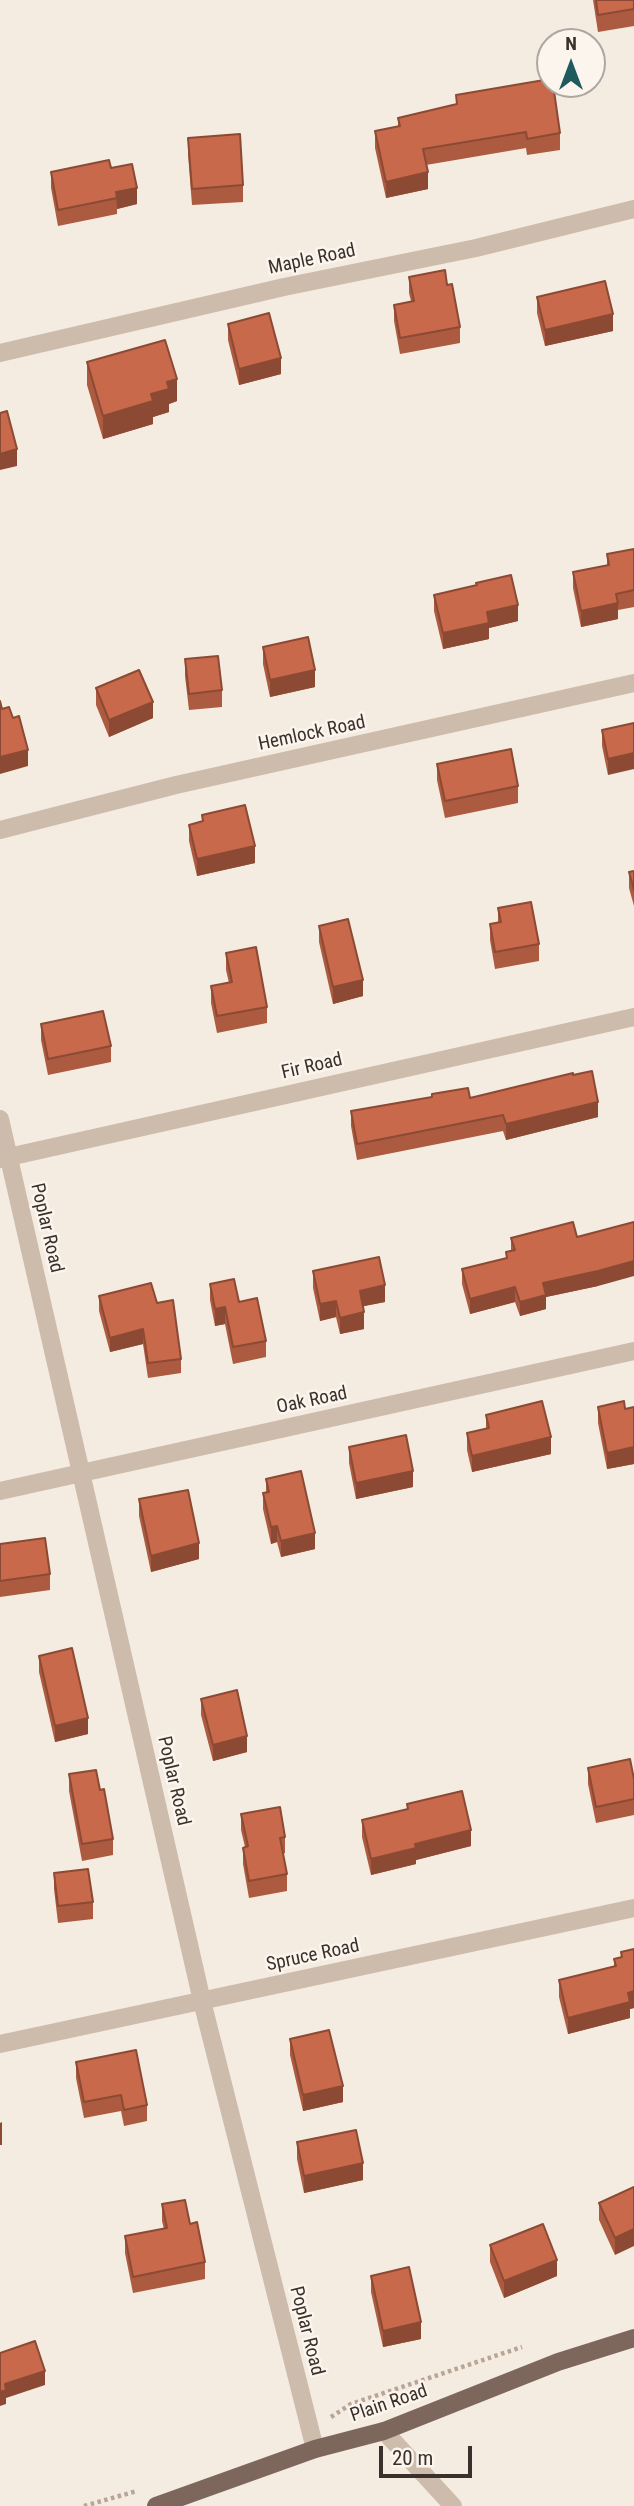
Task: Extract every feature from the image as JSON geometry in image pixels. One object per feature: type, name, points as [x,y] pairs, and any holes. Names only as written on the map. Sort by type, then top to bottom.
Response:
[{"type":"main road","name":"Plain Road","points":[[156,2506],[314,2449],[384,2431],[558,2362],[634,2338]]},
{"type":"street","name":"Maple Road","points":[[0,353],[296,284],[476,248],[634,209]]},
{"type":"street","name":"Hemlock Road","points":[[0,831],[176,785],[634,683]]},
{"type":"street","name":"Fir Road","points":[[4,1158],[634,1017]]},
{"type":"street","name":"Poplar Road","points":[[0,1119],[4,1158],[81,1473],[202,2001],[314,2449]]},
{"type":"street","name":"Oak Road","points":[[0,1491],[634,1351]]},
{"type":"street","name":"Spruce Road","points":[[0,2044],[634,1908]]},
{"type":"street","points":[[384,2431],[453,2506]]},
{"type":"path","points":[[308,2423],[330,2417],[351,2404],[526,2346]]},
{"type":"path","points":[[84,2506],[143,2489]]},
{"type":"building","points":[[596,0],[634,0],[634,9],[598,15]]},
{"type":"building","points":[[536,81],[536,98],[555,98],[560,133],[527,139],[526,132],[423,149],[428,172],[386,182],[375,131],[400,126],[398,118],[457,104],[456,95]]},
{"type":"building","points":[[240,134],[243,185],[192,189],[188,138]]},
{"type":"building","points":[[109,160],[111,168],[132,164],[137,188],[116,192],[117,198],[58,210],[51,172]]},
{"type":"building","points":[[445,270],[447,285],[452,284],[460,327],[400,338],[394,305],[414,301],[409,277]]},
{"type":"building","points":[[605,281],[613,314],[545,330],[537,297]]},
{"type":"building","points":[[269,313],[281,358],[239,369],[228,324]]},
{"type":"building","points":[[165,340],[177,379],[167,382],[169,389],[151,394],[153,401],[103,416],[87,362]]},
{"type":"building","points":[[7,411],[17,449],[0,454],[0,413]]},
{"type":"building","points":[[634,549],[634,590],[616,594],[618,603],[581,611],[573,572],[609,565],[607,554]]},
{"type":"building","points":[[511,575],[518,605],[487,612],[489,623],[443,633],[434,595]]},
{"type":"building","points":[[308,637],[315,670],[270,680],[263,647]]},
{"type":"building","points":[[218,656],[222,690],[189,694],[185,659]]},
{"type":"building","points":[[139,670],[153,702],[109,720],[96,688]]},
{"type":"building","points":[[0,701],[2,709],[9,707],[13,718],[19,716],[28,750],[0,757]]},
{"type":"building","points":[[634,723],[634,753],[608,759],[602,730]]},
{"type":"building","points":[[511,749],[518,786],[445,801],[437,764]]},
{"type":"building","points":[[245,805],[255,846],[197,859],[189,825],[203,821],[202,815]]},
{"type":"building","points":[[634,871],[634,890],[629,872]]},
{"type":"building","points":[[531,902],[539,944],[495,952],[490,924],[501,922],[498,908]]},
{"type":"building","points":[[348,919],[363,980],[333,987],[319,926]]},
{"type":"building","points":[[256,947],[267,1007],[217,1016],[211,986],[232,982],[226,953]]},
{"type":"building","points":[[103,1011],[111,1046],[48,1059],[41,1024]]},
{"type":"building","points":[[592,1071],[598,1102],[506,1124],[503,1115],[357,1144],[351,1111],[468,1088],[470,1098],[573,1073]]},
{"type":"building","points":[[573,1222],[577,1237],[634,1222],[634,1261],[543,1283],[546,1295],[520,1302],[515,1287],[470,1299],[462,1269],[507,1258],[506,1252],[515,1250],[511,1238]]},
{"type":"building","points":[[379,1257],[385,1285],[360,1291],[364,1312],[340,1318],[336,1301],[320,1304],[313,1271]]},
{"type":"building","points":[[234,1279],[239,1302],[257,1298],[266,1341],[233,1347],[225,1307],[215,1309],[210,1284]]},
{"type":"building","points":[[151,1283],[157,1303],[173,1300],[181,1359],[148,1363],[143,1329],[110,1338],[99,1296]]},
{"type":"building","points":[[542,1401],[551,1437],[472,1456],[467,1433],[489,1428],[486,1415]]},
{"type":"building","points":[[624,1401],[625,1409],[634,1407],[634,1447],[607,1453],[598,1407]]},
{"type":"building","points":[[406,1435],[413,1471],[356,1483],[349,1447]]},
{"type":"building","points":[[301,1471],[315,1533],[281,1541],[277,1526],[271,1527],[263,1493],[269,1492],[266,1479]]},
{"type":"building","points":[[188,1490],[199,1543],[151,1556],[139,1499]]},
{"type":"building","points":[[45,1538],[50,1574],[0,1581],[0,1544]]},
{"type":"building","points":[[72,1648],[88,1718],[55,1726],[39,1656]]},
{"type":"building","points":[[237,1690],[247,1736],[213,1745],[201,1699]]},
{"type":"building","points":[[630,1759],[634,1799],[596,1807],[588,1768]]},
{"type":"building","points":[[96,1770],[100,1790],[104,1789],[113,1839],[82,1844],[69,1774]]},
{"type":"building","points":[[462,1791],[471,1830],[415,1844],[416,1848],[371,1859],[362,1820],[408,1809],[407,1804]]},
{"type":"building","points":[[280,1807],[285,1837],[280,1838],[287,1874],[249,1881],[243,1848],[248,1846],[241,1814]]},
{"type":"building","points":[[88,1869],[93,1902],[58,1906],[54,1873]]},
{"type":"building","points":[[634,1949],[634,1991],[628,1993],[630,2002],[568,2018],[559,1980],[616,1966],[614,1959],[622,1957],[621,1952]]},
{"type":"building","points":[[329,2030],[343,2086],[303,2095],[290,2039]]},
{"type":"building","points":[[136,2050],[147,2105],[124,2110],[121,2095],[84,2102],[76,2062]]},
{"type":"building","points":[[356,2130],[363,2163],[304,2176],[297,2142]]},
{"type":"building","points":[[634,2187],[634,2229],[615,2238],[599,2203]]},
{"type":"building","points":[[185,2200],[190,2224],[197,2222],[205,2262],[133,2277],[125,2236],[167,2228],[162,2204]]},
{"type":"building","points":[[543,2224],[557,2260],[504,2281],[490,2245]]},
{"type":"building","points":[[409,2267],[421,2322],[383,2331],[371,2276]]},
{"type":"building","points":[[35,2341],[45,2371],[5,2384],[6,2390],[0,2392],[0,2353]]}]
